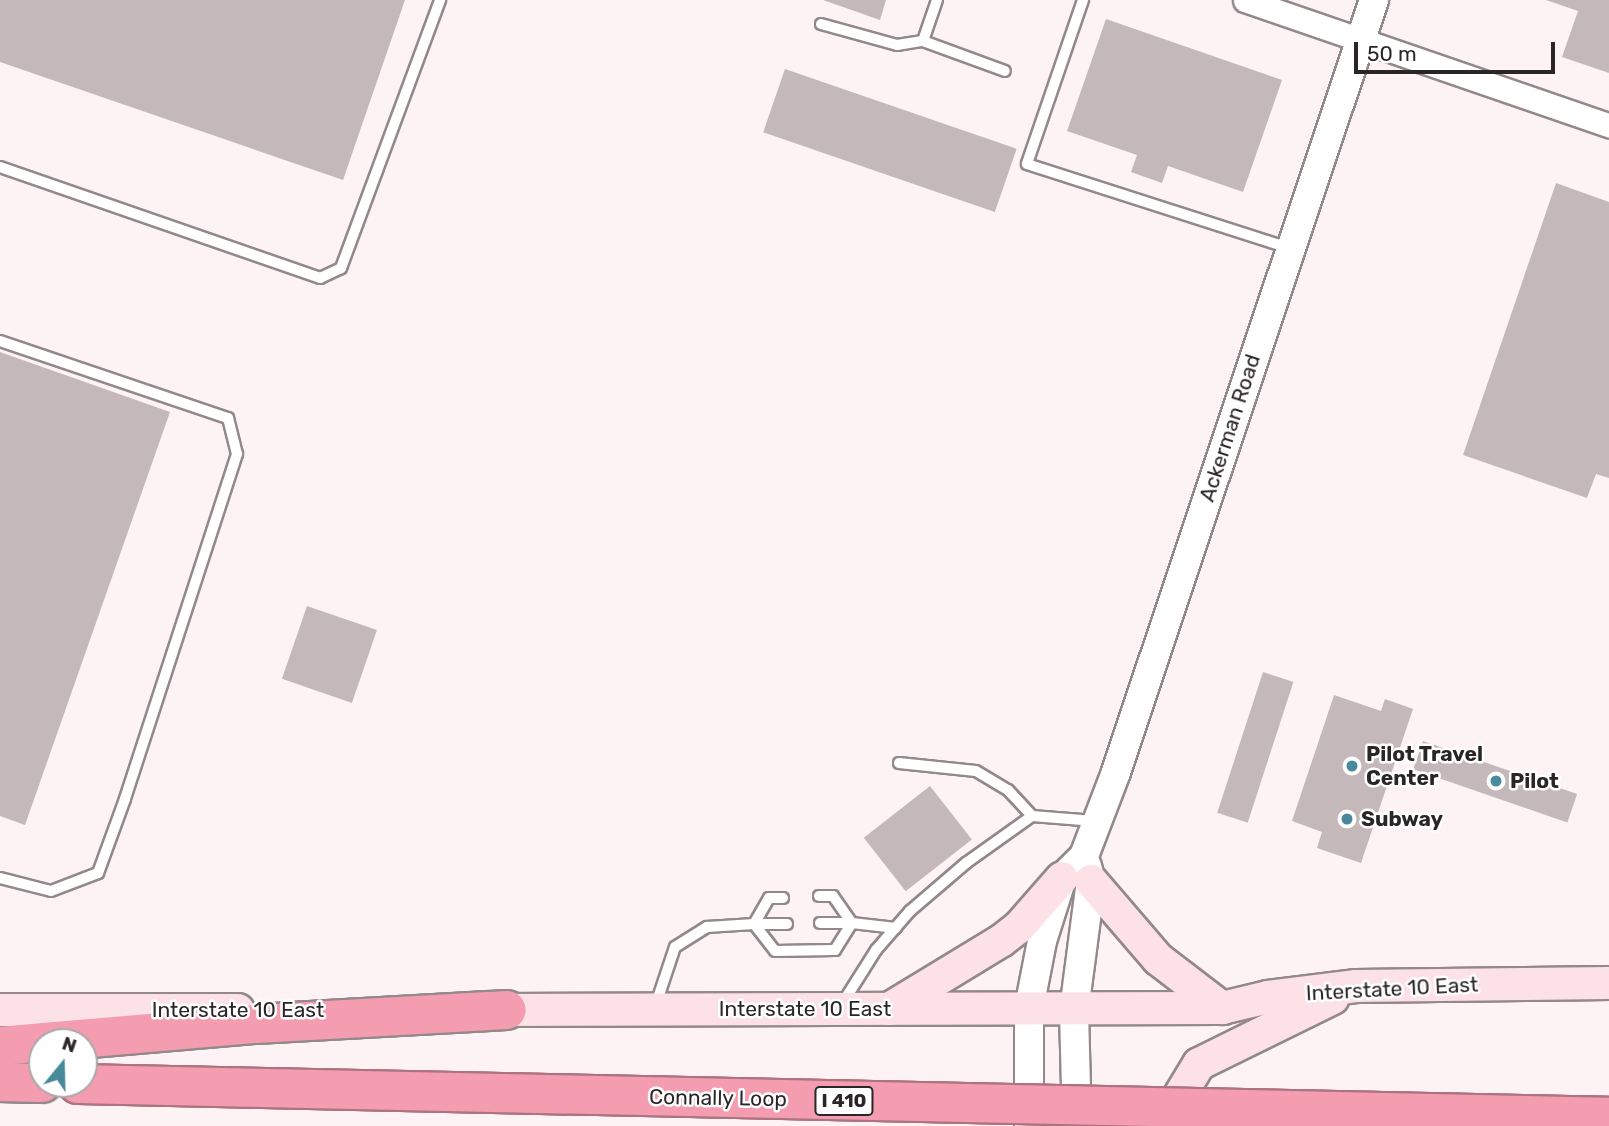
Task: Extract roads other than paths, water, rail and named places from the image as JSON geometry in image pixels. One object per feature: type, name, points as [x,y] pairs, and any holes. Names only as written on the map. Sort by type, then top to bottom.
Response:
[{"type":"highway","points":[[98,1037],[256,1024],[508,1010]]},
{"type":"highway","points":[[0,1046],[28,1043]]},
{"type":"highway","points":[[0,1082],[28,1083]]},
{"type":"highway","name":"Connally Loop","points":[[98,1084],[1609,1116]]},
{"type":"main road","points":[[888,1009],[1001,941],[1079,872],[1158,959],[1222,1008]]},
{"type":"main road","name":"Interstate 10 East","points":[[0,1010],[1222,1008],[1268,997],[1356,986],[1609,983]]},
{"type":"main road","points":[[1161,1126],[1199,1064],[1356,986]]},
{"type":"street","points":[[1245,0],[1609,125]]},
{"type":"street","name":"Ackerman Road","points":[[1029,1126],[1029,1008],[1042,941],[1079,872],[1116,772],[1374,0]]},
{"type":"street","name":"Ackerman Road","points":[[1077,1126],[1074,1010],[1079,872]]},
{"type":"lane","points":[[0,167],[320,278],[341,268],[440,0]]},
{"type":"lane","points":[[923,41],[937,0]]},
{"type":"lane","points":[[1083,0],[1027,164],[1290,249]]},
{"type":"lane","points":[[821,24],[897,46],[923,41],[1006,71]]},
{"type":"lane","points":[[0,341],[228,418],[237,454],[125,799],[98,873],[51,891],[0,878]]},
{"type":"lane","points":[[899,763],[976,771],[1008,790],[1032,816]]},
{"type":"lane","points":[[838,1010],[876,950],[895,928],[910,911],[965,863],[1032,816],[1096,821]]},
{"type":"lane","points":[[819,896],[833,896],[852,923]]},
{"type":"lane","points":[[754,924],[769,898],[783,898]]},
{"type":"lane","points":[[820,923],[852,923],[895,928]]},
{"type":"lane","points":[[754,924],[775,951],[835,950],[852,923]]},
{"type":"lane","points":[[654,1010],[675,947],[707,927],[787,924]]},
{"type":"place","name":"Pilot Travel Center","points":[[1352,766]]},
{"type":"place","name":"Pilot","points":[[1496,781]]},
{"type":"place","name":"Subway","points":[[1347,819]]}]
